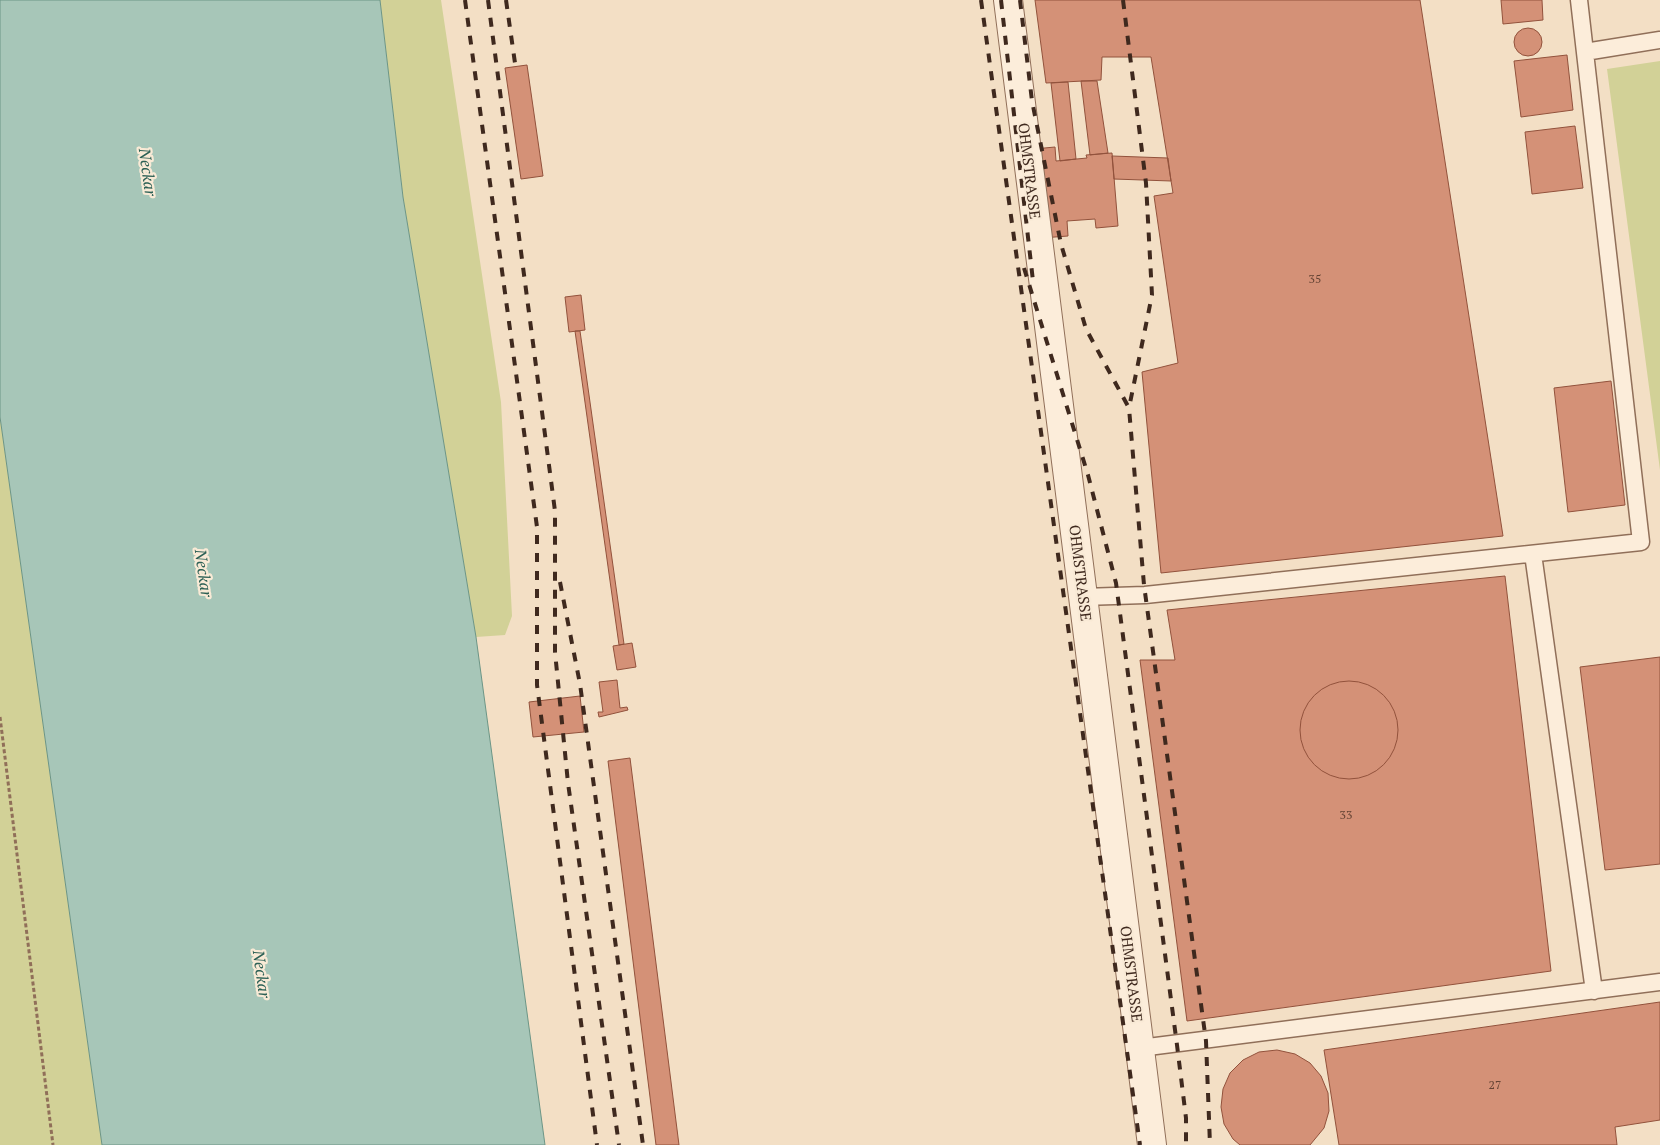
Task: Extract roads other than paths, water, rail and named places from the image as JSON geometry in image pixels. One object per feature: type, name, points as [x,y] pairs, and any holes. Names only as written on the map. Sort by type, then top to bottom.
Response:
[{"type":"street","name":"OHMSTRASSE","points":[[1008,0],[1152,1145]]},
{"type":"lane","points":[[1083,597],[1145,595],[1641,542],[1579,0]]},
{"type":"lane","points":[[1585,52],[1660,40]]},
{"type":"lane","points":[[1533,554],[1594,990]]},
{"type":"lane","points":[[1140,1048],[1660,982]]},
{"type":"water","name":"Neckar","points":[[0,0],[380,0],[403,197],[476,637],[545,1145],[102,1145],[0,417]]},
{"type":"railway","points":[[465,0],[537,527],[537,685],[597,1145]]},
{"type":"railway","points":[[488,0],[555,511],[555,652],[568,783],[619,1145]]},
{"type":"railway","points":[[506,0],[515,63]]},
{"type":"railway","points":[[981,0],[1140,1145]]},
{"type":"railway","points":[[1001,0],[1033,281]]},
{"type":"railway","points":[[1020,0],[1032,101],[1061,244],[1086,329],[1129,408],[1144,585],[1206,1041],[1210,1145]]},
{"type":"railway","points":[[1123,0],[1146,183],[1152,295],[1129,408]]},
{"type":"railway","points":[[1024,268],[1088,475],[1116,583],[1177,1045],[1186,1118],[1186,1145]]},
{"type":"railway","points":[[560,582],[580,684],[643,1145]]}]
